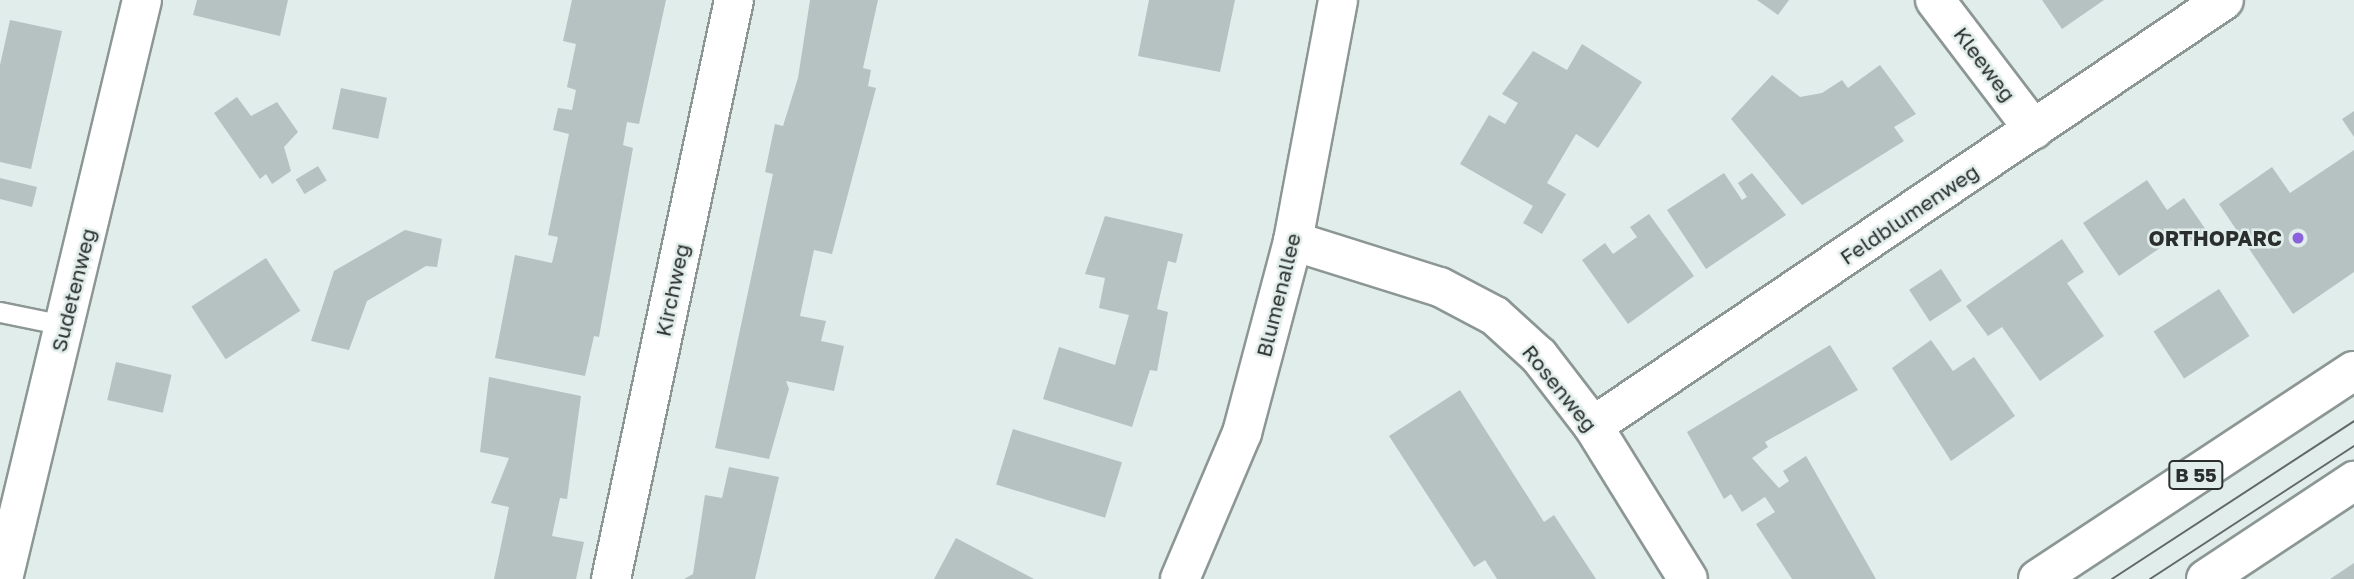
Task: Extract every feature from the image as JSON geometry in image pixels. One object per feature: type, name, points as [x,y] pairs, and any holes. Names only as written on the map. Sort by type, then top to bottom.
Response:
[{"type":"street","name":"Sudetenweg","points":[[2,579],[142,0]]},
{"type":"street","name":"Kirchweg","points":[[611,579],[734,0]]},
{"type":"street","name":"Blumenallee","points":[[1180,579],[1242,433],[1293,241],[1338,0]]},
{"type":"street","name":"Kleeweg","points":[[1934,0],[2034,130]]},
{"type":"street","name":"Feldblumenweg","points":[[1593,426],[2224,0]]},
{"type":"street","name":"Rosenweg","points":[[1293,241],[1440,287],[1495,316],[1539,356],[1593,426],[1688,579]]},
{"type":"street","name":"B 55","points":[[2038,579],[2354,371]]},
{"type":"street","points":[[2217,576],[2354,481]]},
{"type":"lane","points":[[0,312],[64,325]]},
{"type":"building","points":[[197,0],[288,0],[280,36],[193,15]]},
{"type":"building","points":[[572,0],[666,0],[639,124],[627,122],[623,145],[633,148],[599,337],[594,336],[585,376],[495,358],[515,255],[552,263],[558,237],[548,235],[569,134],[553,130],[558,108],[572,110],[576,90],[567,87],[576,44],[563,41]]},
{"type":"building","points":[[810,0],[878,0],[863,68],[871,70],[868,86],[876,88],[832,254],[814,250],[800,316],[826,321],[821,341],[844,346],[834,391],[786,381],[789,389],[769,459],[715,448],[773,174],[765,172],[775,124],[783,126],[798,78]]},
{"type":"building","points":[[1149,0],[1235,0],[1220,72],[1138,56]]},
{"type":"building","points":[[1757,0],[1789,0],[1778,15]]},
{"type":"building","points":[[2042,0],[2104,0],[2062,29]]},
{"type":"building","points":[[10,20],[62,31],[31,169],[0,162],[0,65]]},
{"type":"building","points":[[1582,44],[1642,82],[1598,148],[1576,134],[1547,183],[1566,194],[1542,234],[1523,223],[1533,206],[1460,164],[1489,115],[1505,124],[1518,103],[1502,94],[1533,51],[1567,70]]},
{"type":"building","points":[[1880,65],[1916,114],[1894,127],[1904,141],[1802,205],[1731,119],[1772,75],[1800,97],[1822,93],[1842,80],[1848,88]]},
{"type":"building","points":[[341,88],[387,98],[378,139],[332,129]]},
{"type":"building","points":[[237,97],[251,116],[277,102],[298,132],[284,147],[291,171],[272,184],[266,174],[260,179],[214,113]]},
{"type":"building","points":[[2354,111],[2354,137],[2342,119]]},
{"type":"building","name":"ORTHOPARC","points":[[2354,150],[2354,272],[2293,314],[2219,204],[2272,167],[2290,193]]},
{"type":"building","points":[[318,166],[327,181],[304,194],[296,179]]},
{"type":"building","points":[[1724,173],[1742,200],[1747,197],[1738,183],[1752,173],[1786,215],[1706,269],[1667,210]]},
{"type":"building","points":[[0,178],[37,187],[32,207],[0,199]]},
{"type":"building","points":[[2147,180],[2167,210],[2184,198],[2206,230],[2189,242],[2182,233],[2119,276],[2083,223]]},
{"type":"building","points":[[1649,214],[1694,276],[1628,324],[1582,260],[1605,243],[1613,254],[1637,237],[1630,227]]},
{"type":"building","points":[[1105,216],[1183,234],[1176,263],[1168,261],[1157,309],[1168,312],[1157,371],[1150,370],[1132,427],[1043,399],[1059,347],[1115,365],[1129,315],[1099,308],[1105,278],[1085,274]]},
{"type":"building","points":[[405,230],[442,239],[437,267],[426,266],[367,301],[349,350],[311,341],[334,271]]},
{"type":"building","points":[[2062,239],[2084,272],[2067,283],[2104,336],[2040,381],[2002,327],[1988,336],[1966,306]]},
{"type":"building","points":[[266,258],[300,311],[226,359],[191,306]]},
{"type":"building","points":[[1941,269],[1962,301],[1930,322],[1909,290]]},
{"type":"building","points":[[2219,289],[2249,336],[2184,378],[2154,331]]},
{"type":"building","points":[[1931,340],[1953,371],[1974,357],[2015,416],[1951,461],[1892,368]]},
{"type":"building","points":[[1830,345],[1858,390],[1765,442],[1768,447],[1752,458],[1779,488],[1789,481],[1783,471],[1806,456],[1876,579],[1792,579],[1756,524],[1775,512],[1765,497],[1742,512],[1731,494],[1724,499],[1687,432]]},
{"type":"building","points":[[116,362],[172,375],[163,413],[107,400]]},
{"type":"building","points":[[489,377],[581,396],[567,499],[560,498],[552,536],[584,542],[576,579],[494,579],[509,507],[491,503],[509,458],[480,452]]},
{"type":"building","points":[[1460,390],[1544,522],[1554,515],[1596,579],[1497,579],[1485,560],[1474,567],[1389,436]]},
{"type":"building","points":[[1013,429],[1122,462],[1105,518],[996,484]]},
{"type":"building","points":[[729,467],[779,477],[755,579],[684,579],[693,574],[705,495],[722,498]]},
{"type":"building","points":[[956,538],[1034,579],[934,579]]},
{"type":"building","points":[[2354,563],[2354,579],[2330,579]]},
{"type":"tram line","points":[[2112,579],[2354,421]]},
{"type":"tram line","points":[[2150,579],[2354,446]]},
{"type":"place","name":"ORTHOPARC","points":[[2298,238]]}]
